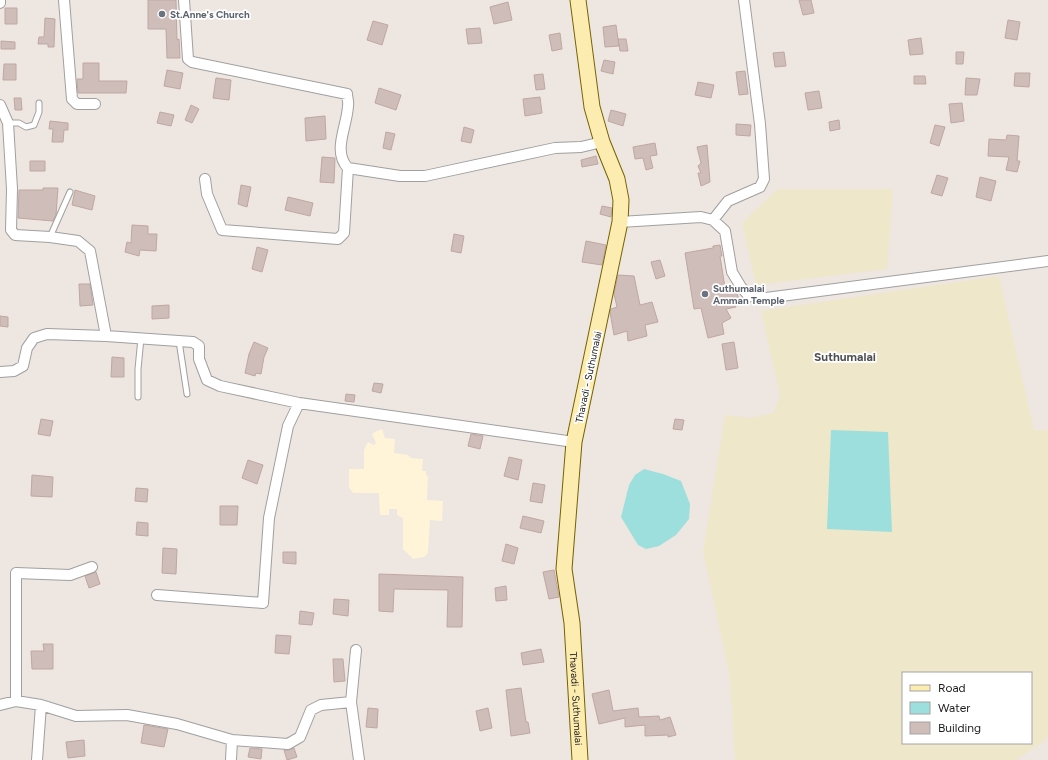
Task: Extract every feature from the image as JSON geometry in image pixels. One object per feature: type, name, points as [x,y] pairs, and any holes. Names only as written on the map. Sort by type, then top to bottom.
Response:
[{"type":"main road","name":"Thavadi - Suthumalai","points":[[578,0],[592,107],[602,142],[617,179],[621,200],[620,222],[574,442],[564,569],[572,623],[580,760]]},
{"type":"street","points":[[64,0],[72,99],[77,104],[95,104]]},
{"type":"street","points":[[184,0],[188,58],[192,62],[347,94],[348,106],[340,145],[343,162],[348,168],[400,176],[425,176],[555,148],[581,147],[602,142]]},
{"type":"street","points":[[713,220],[728,201],[760,187],[764,179],[760,124],[744,0]]},
{"type":"street","points":[[0,105],[8,123],[12,189],[11,230],[15,235],[50,237],[78,241],[90,251],[106,336]]},
{"type":"street","points":[[205,180],[208,194],[222,230],[338,239],[344,233],[348,168]]},
{"type":"street","points":[[620,222],[701,217],[713,220],[726,231],[732,272],[741,287],[749,296],[766,298],[1048,261]]},
{"type":"street","points":[[0,372],[14,371],[23,366],[27,348],[34,338],[47,334],[106,336],[193,342],[199,346],[199,359],[207,380],[220,386],[299,403],[574,442]]},
{"type":"street","points":[[157,595],[263,603],[269,518],[288,426],[299,403]]},
{"type":"street","points":[[16,701],[16,573],[70,575],[92,567]]},
{"type":"street","points":[[356,650],[351,702],[359,760]]},
{"type":"street","points":[[0,705],[16,701],[41,705],[76,716],[127,715],[177,724],[232,740],[288,744],[300,737],[311,710],[321,705],[351,702]]},
{"type":"street","points":[[37,760],[41,705]]},
{"type":"street","points":[[231,760],[232,740]]},
{"type":"lane","points":[[8,123],[18,123],[26,127],[34,125],[39,112],[39,103]]},
{"type":"lane","points":[[50,237],[70,192]]},
{"type":"lane","points":[[138,397],[138,369],[141,338]]},
{"type":"lane","points":[[179,341],[187,394]]},
{"type":"shaded area","points":[[778,189],[893,189],[887,269],[756,285],[742,223]]},
{"type":"shaded area","points":[[999,276],[1034,430],[1048,430],[1048,734],[1046,740],[1016,760],[735,760],[730,679],[703,551],[725,415],[751,418],[773,413],[780,396],[761,311]]},
{"type":"shaded area","points":[[382,429],[385,438],[395,439],[394,453],[408,455],[411,458],[423,459],[422,471],[426,471],[426,475],[428,476],[427,500],[443,501],[442,521],[430,520],[428,553],[424,557],[413,559],[403,549],[403,518],[397,515],[397,509],[389,509],[389,515],[380,515],[379,493],[353,493],[349,487],[349,469],[364,469],[364,450],[368,442],[374,445],[376,443],[372,434]]},
{"type":"water","points":[[831,430],[888,432],[892,532],[827,529]]},
{"type":"water","points":[[644,469],[681,481],[690,504],[689,519],[676,535],[659,546],[646,549],[638,545],[621,517],[629,485],[635,475]]},
{"type":"building","name":"St.Anne's Church","points":[[148,0],[176,0],[177,40],[179,39],[180,58],[167,58],[166,29],[148,29]]},
{"type":"building","points":[[799,0],[811,0],[814,13],[803,15]]},
{"type":"building","points":[[508,2],[512,20],[494,24],[490,7]]},
{"type":"building","points":[[5,8],[17,8],[17,24],[5,24]]},
{"type":"building","points":[[45,18],[55,19],[54,47],[48,47],[48,44],[38,44],[39,37],[44,37]]},
{"type":"building","points":[[1008,20],[1020,22],[1017,40],[1005,38]]},
{"type":"building","points":[[373,21],[388,25],[382,45],[367,40]]},
{"type":"building","points":[[616,25],[619,46],[605,47],[603,27]]},
{"type":"building","points":[[480,28],[482,43],[468,44],[466,29]]},
{"type":"building","points":[[560,33],[562,49],[552,51],[549,35]]},
{"type":"building","points":[[921,38],[923,54],[910,55],[908,40]]},
{"type":"building","points":[[618,39],[626,39],[628,51],[620,51]]},
{"type":"building","points":[[1,41],[15,42],[15,49],[1,49]]},
{"type":"building","points":[[784,52],[786,66],[775,67],[773,53]]},
{"type":"building","points":[[956,52],[964,52],[963,64],[956,64]]},
{"type":"building","points":[[604,60],[615,62],[613,74],[601,71]]},
{"type":"building","points":[[83,63],[99,63],[99,81],[127,81],[126,93],[78,93],[77,79],[83,79]]},
{"type":"building","points":[[4,64],[16,64],[16,80],[3,80]]},
{"type":"building","points":[[167,70],[183,73],[180,89],[164,86]]},
{"type":"building","points":[[745,71],[748,94],[739,95],[736,72]]},
{"type":"building","points":[[1015,73],[1030,73],[1029,87],[1014,86]]},
{"type":"building","points":[[543,74],[545,89],[536,90],[534,75]]},
{"type":"building","points":[[914,76],[925,76],[926,84],[914,84]]},
{"type":"building","points":[[216,78],[231,80],[229,100],[213,98]]},
{"type":"building","points":[[966,78],[980,79],[977,95],[965,95]]},
{"type":"building","points":[[698,82],[714,85],[711,98],[695,95]]},
{"type":"building","points":[[379,88],[401,95],[396,110],[375,103]]},
{"type":"building","points":[[819,91],[822,108],[808,110],[805,93]]},
{"type":"building","points":[[540,97],[542,113],[525,116],[523,99]]},
{"type":"building","points":[[14,98],[21,98],[22,110],[15,110]]},
{"type":"building","points":[[962,103],[964,121],[951,123],[949,104]]},
{"type":"building","points":[[191,105],[199,109],[192,123],[185,120]]},
{"type":"building","points":[[611,110],[626,114],[623,126],[608,121]]},
{"type":"building","points":[[160,112],[174,115],[171,126],[157,123]]},
{"type":"building","points":[[325,116],[326,139],[306,141],[305,118]]},
{"type":"building","points":[[839,120],[840,129],[830,131],[829,122]]},
{"type":"building","points":[[50,121],[68,123],[68,130],[64,130],[63,142],[52,142],[53,129],[49,129]]},
{"type":"building","points":[[736,124],[751,125],[750,136],[736,135]]},
{"type":"building","points":[[935,125],[945,127],[939,146],[930,143]]},
{"type":"building","points":[[464,127],[474,130],[471,143],[461,141]]},
{"type":"building","points":[[386,132],[395,134],[391,150],[383,148]]},
{"type":"building","points":[[1007,135],[1019,136],[1017,161],[1020,161],[1017,172],[1006,170],[1009,157],[988,156],[989,139],[1006,140]]},
{"type":"building","points":[[655,143],[657,155],[650,156],[653,168],[646,170],[643,158],[635,159],[633,147]]},
{"type":"building","points":[[707,145],[710,182],[701,186],[698,173],[701,173],[698,166],[701,163],[697,147]]},
{"type":"building","points":[[596,156],[598,164],[582,167],[581,160]]},
{"type":"building","points":[[322,157],[335,158],[334,183],[320,182]]},
{"type":"building","points":[[30,161],[45,161],[45,171],[30,171]]},
{"type":"building","points":[[937,175],[948,178],[942,196],[931,193]]},
{"type":"building","points":[[980,177],[996,181],[991,201],[976,197]]},
{"type":"building","points":[[241,185],[251,187],[247,207],[238,204]]},
{"type":"building","points":[[43,188],[58,188],[56,215],[53,221],[18,218],[19,190],[43,190]]},
{"type":"building","points":[[75,190],[95,196],[92,210],[72,205]]},
{"type":"building","points":[[288,197],[313,203],[310,216],[285,210]]},
{"type":"building","points":[[602,206],[612,208],[611,217],[600,214]]},
{"type":"building","points":[[132,225],[148,226],[148,234],[157,234],[156,251],[140,250],[139,256],[125,252],[127,242],[131,243]]},
{"type":"building","points":[[454,234],[464,236],[461,253],[451,251]]},
{"type":"building","points":[[586,241],[606,245],[602,265],[582,262]]},
{"type":"building","points":[[720,245],[722,256],[720,256],[726,294],[736,291],[739,299],[735,301],[736,307],[726,309],[731,318],[722,323],[724,334],[708,338],[701,308],[694,309],[685,253],[713,248],[713,246]]},
{"type":"building","points":[[257,247],[268,250],[262,272],[252,269]]},
{"type":"building","points":[[660,260],[665,276],[656,279],[651,262]]},
{"type":"building","points":[[618,275],[634,276],[640,305],[652,302],[658,322],[645,325],[647,336],[628,341],[627,331],[614,335],[610,312],[611,309],[617,307],[614,294]]},
{"type":"building","points":[[79,284],[90,284],[93,305],[80,306]]},
{"type":"building","points":[[169,305],[169,318],[152,319],[152,306]]},
{"type":"building","points":[[0,316],[8,317],[8,327],[0,326]]},
{"type":"building","points":[[254,342],[268,348],[264,357],[261,374],[256,373],[255,376],[245,373],[249,354]]},
{"type":"building","points":[[734,342],[738,368],[726,370],[722,344]]},
{"type":"building","points":[[112,357],[124,358],[124,377],[111,377]]},
{"type":"building","points":[[374,383],[383,384],[381,393],[372,391]]},
{"type":"building","points":[[346,394],[355,395],[354,402],[345,401]]},
{"type":"building","points":[[41,419],[53,421],[50,436],[38,434]]},
{"type":"building","points":[[675,419],[684,420],[682,430],[673,429]]},
{"type":"building","points":[[471,434],[483,436],[480,449],[468,446]]},
{"type":"building","points":[[509,457],[522,460],[518,480],[504,476]]},
{"type":"building","points":[[248,460],[263,465],[257,484],[242,478]]},
{"type":"building","points":[[32,475],[53,477],[52,497],[31,496]]},
{"type":"building","points":[[533,483],[545,485],[542,503],[530,501]]},
{"type":"building","points":[[136,488],[148,489],[147,502],[135,501]]},
{"type":"building","points":[[220,506],[238,506],[237,525],[220,525]]},
{"type":"building","points":[[523,516],[544,521],[541,533],[520,528]]},
{"type":"building","points":[[137,522],[148,523],[148,536],[136,535]]},
{"type":"building","points":[[506,544],[518,548],[514,564],[502,561]]},
{"type":"building","points":[[163,548],[177,549],[176,574],[162,573]]},
{"type":"building","points":[[283,552],[296,552],[296,564],[283,563]]},
{"type":"building","points":[[554,570],[559,597],[549,599],[543,572]]},
{"type":"building","points":[[96,572],[100,584],[89,588],[85,576]]},
{"type":"building","points":[[379,574],[463,577],[462,627],[447,627],[448,590],[394,589],[393,612],[379,611]]},
{"type":"building","points":[[506,586],[507,600],[496,601],[495,588]]},
{"type":"building","points":[[334,599],[349,600],[348,616],[333,614]]},
{"type":"building","points":[[300,611],[314,613],[312,625],[299,624]]},
{"type":"building","points":[[276,635],[291,636],[289,654],[275,653]]},
{"type":"building","points":[[43,644],[53,644],[53,669],[32,669],[31,651],[44,651]]},
{"type":"building","points":[[541,649],[544,662],[523,665],[521,653]]},
{"type":"building","points":[[333,659],[343,659],[345,681],[334,682]]},
{"type":"building","points":[[521,688],[526,722],[528,722],[530,733],[511,736],[506,690]]},
{"type":"building","points":[[609,690],[613,711],[638,708],[639,717],[659,716],[660,720],[670,717],[676,735],[668,737],[668,735],[645,736],[645,725],[625,727],[625,718],[599,724],[592,694]]},
{"type":"building","points":[[368,708],[378,709],[377,728],[366,727]]},
{"type":"building","points":[[488,708],[492,728],[480,731],[476,711]]},
{"type":"building","points":[[144,725],[168,729],[164,747],[141,743]]},
{"type":"building","points":[[84,740],[85,756],[68,758],[66,742]]},
{"type":"building","points":[[250,748],[262,749],[261,759],[248,757]]},
{"type":"building","points":[[294,748],[297,757],[287,760],[284,750]]},
{"type":"place","name":"St.Anne's Church","points":[[162,14]]},
{"type":"place","name":"Suthumalai Amman Temple","points":[[705,294]]},
{"type":"district","name":"Suthumalai","points":[[845,357]]}]
